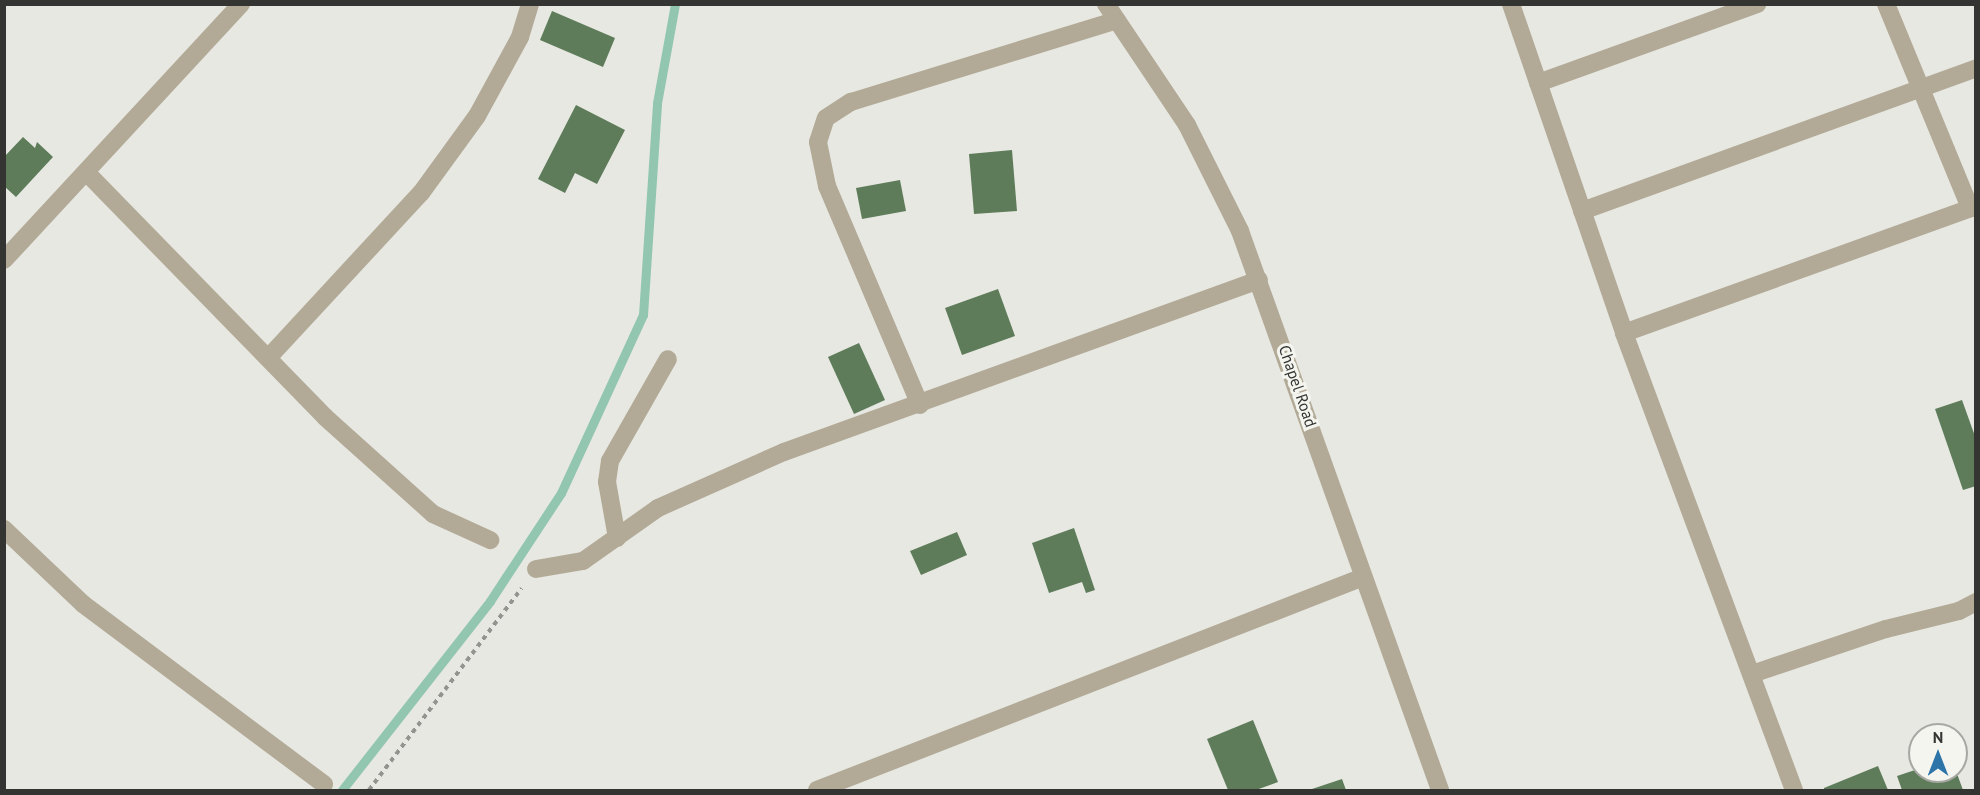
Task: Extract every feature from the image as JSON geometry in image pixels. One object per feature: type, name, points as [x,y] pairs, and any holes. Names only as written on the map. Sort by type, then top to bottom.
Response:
[{"type":"street","points":[[4,260],[242,4]]},
{"type":"street","points":[[268,358],[421,193],[477,116],[520,37],[530,4]]},
{"type":"street","name":"Chapel Road","points":[[1106,4],[1187,125],[1240,231],[1259,280],[1361,578],[1440,790]]},
{"type":"street","points":[[1511,4],[1624,333],[1794,790]]},
{"type":"street","points":[[1538,83],[1757,4]]},
{"type":"street","points":[[1624,333],[1973,207],[1920,88],[1886,4]]},
{"type":"street","points":[[920,405],[826,186],[818,142],[826,118],[851,102],[1117,20]]},
{"type":"street","points":[[1582,211],[1976,68]]},
{"type":"street","points":[[87,172],[325,417],[434,514],[490,540]]},
{"type":"street","points":[[536,569],[583,561],[658,508],[752,466],[1259,280]]},
{"type":"street","points":[[617,538],[607,482],[609,461],[668,359]]},
{"type":"street","points":[[4,529],[83,604],[324,784]]},
{"type":"street","points":[[817,790],[1361,578]]},
{"type":"street","points":[[1752,674],[1886,629],[1959,611],[1976,602]]},
{"type":"path","points":[[369,790],[536,569]]},
{"type":"building","points":[[552,11],[615,38],[603,67],[540,40]]},
{"type":"building","points":[[576,105],[625,130],[597,184],[575,173],[565,193],[538,179]]},
{"type":"building","points":[[23,137],[35,148],[37,142],[53,157],[16,197],[4,186],[4,157]]},
{"type":"building","points":[[1012,150],[1017,211],[974,214],[969,154]]},
{"type":"building","points":[[900,180],[906,211],[862,219],[856,188]]},
{"type":"building","points":[[998,289],[1015,336],[962,355],[945,308]]},
{"type":"building","points":[[859,343],[885,400],[854,414],[828,357]]},
{"type":"building","points":[[1962,400],[1976,439],[1976,486],[1963,490],[1935,409]]},
{"type":"building","points":[[1074,528],[1095,590],[1086,593],[1082,582],[1049,593],[1032,543]]},
{"type":"building","points":[[957,532],[967,555],[921,575],[910,551]]},
{"type":"building","points":[[1253,720],[1278,782],[1256,790],[1228,790],[1207,739]]},
{"type":"building","points":[[1878,766],[1888,790],[1824,790],[1824,788]]},
{"type":"building","points":[[1908,772],[1908,783],[1960,783],[1963,790],[1902,790],[1897,776]]},
{"type":"building","points":[[1342,779],[1346,790],[1309,790]]},
{"type":"waterway","points":[[342,790],[490,601],[561,493],[643,315],[657,103],[675,4]]}]
